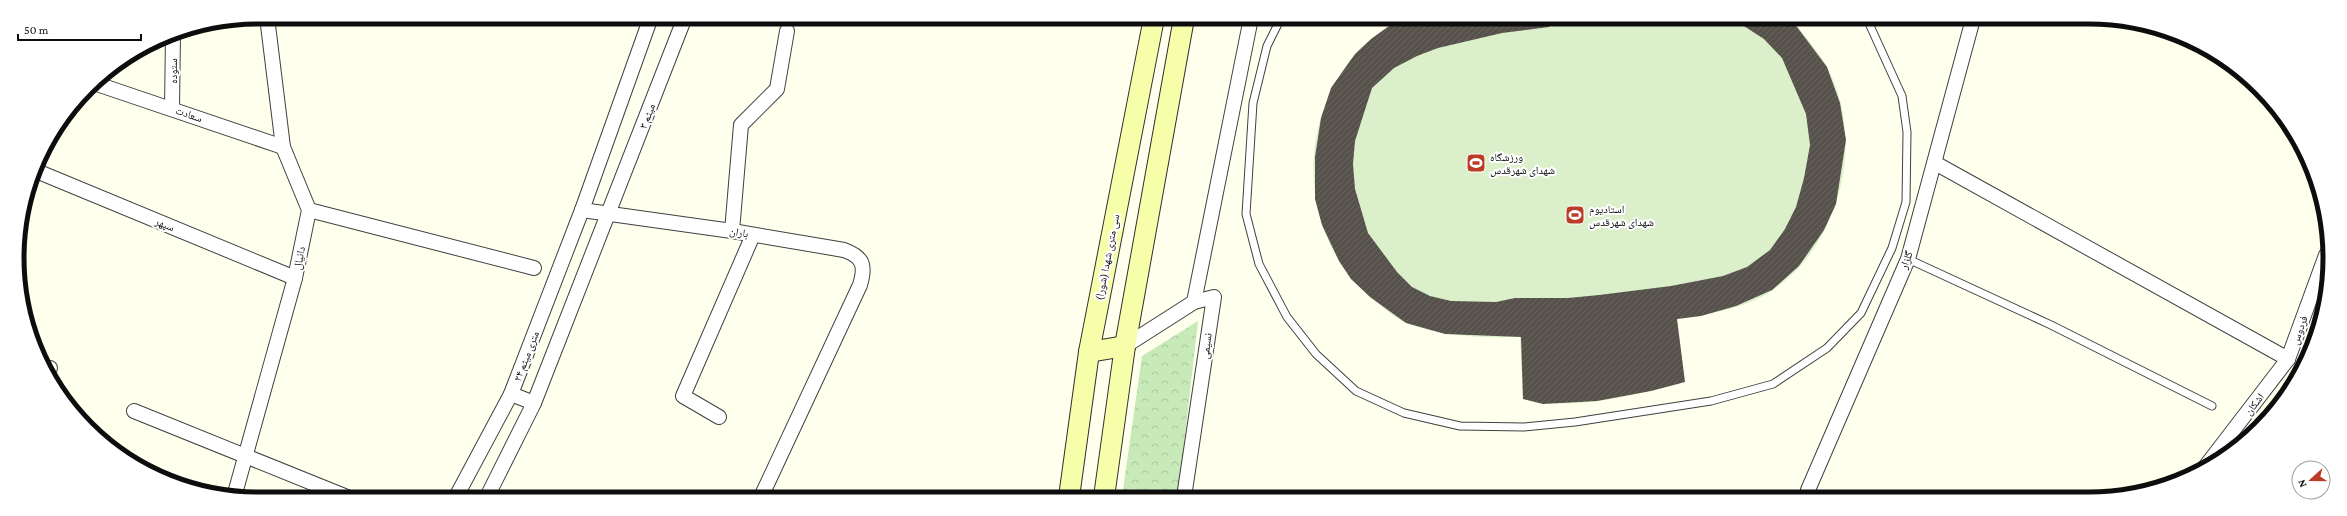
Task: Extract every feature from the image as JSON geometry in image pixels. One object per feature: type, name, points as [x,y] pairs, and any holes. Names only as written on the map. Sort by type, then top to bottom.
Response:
[{"type":"main road","name":"سی متری شهدا (شورا)","points":[[1070,492],[1089,352],[1153,24]]},
{"type":"main road","points":[[1105,492],[1125,346],[1183,24]]},
{"type":"main road","points":[[1089,352],[1125,346]]},
{"type":"street","points":[[268,24],[283,147],[309,210],[534,268]]},
{"type":"street","points":[[582,210],[648,24]]},
{"type":"street","name":"میثم ۳","points":[[609,214],[683,24]]},
{"type":"street","points":[[1194,302],[1250,24]]},
{"type":"street","name":"گلزار","points":[[1808,490],[1908,259],[1972,24]]},
{"type":"street","points":[[732,231],[741,126],[778,89],[787,32]]},
{"type":"street","name":"ستوده","points":[[172,108],[173,40]]},
{"type":"street","name":"سعادت","points":[[101,85],[172,108],[283,147]]},
{"type":"street","points":[[1935,163],[2288,359]]},
{"type":"street","name":"سپهر","points":[[40,173],[295,278]]},
{"type":"street","name":"دانیال","points":[[236,491],[295,278],[309,210]]},
{"type":"street","name":"باران","points":[[582,210],[732,231],[844,250],[857,255],[863,264],[864,274],[860,285],[763,492]]},
{"type":"street","name":"۲۴ متری میثم","points":[[459,492],[511,394],[582,210]]},
{"type":"street","points":[[489,492],[534,403],[609,214]]},
{"type":"street","points":[[719,417],[683,396],[753,235]]},
{"type":"street","name":"فردوس","points":[[2288,359],[2323,264]]},
{"type":"street","name":"نسیمی","points":[[1125,346],[1194,302],[1214,297],[1185,492]]},
{"type":"street","name":"اشکان","points":[[2213,457],[2288,359]]},
{"type":"street","points":[[511,394],[534,403]]},
{"type":"street","points":[[134,411],[334,492]]},
{"type":"lane","points":[[1278,24],[1267,46],[1253,103],[1246,214],[1259,264],[1288,317],[1316,354],[1356,391],[1404,413],[1460,426],[1524,427],[1575,422],[1690,404],[1773,384],[1827,348],[1861,313],[1892,248],[1906,202],[1907,132],[1902,96],[1869,24]]},
{"type":"lane","points":[[1908,259],[2051,325],[2212,406]]},
{"type":"green space","name":"استادیوم شهدای شهرقدس","points":[[1400,24],[1795,24],[1819,54],[1827,67],[1839,96],[1845,126],[1845,158],[1840,189],[1830,218],[1816,246],[1796,270],[1773,290],[1751,302],[1726,310],[1677,319],[1685,382],[1625,397],[1583,403],[1543,402],[1523,399],[1520,336],[1463,336],[1432,331],[1398,319],[1366,293],[1350,276],[1331,246],[1326,235],[1315,194],[1314,163],[1318,131],[1327,101],[1341,73],[1361,49],[1385,30]]},
{"type":"green space","points":[[1198,321],[1179,492],[1123,492],[1142,356]]},
{"type":"building","points":[[1395,24],[1549,24],[1549,27],[1502,33],[1438,48],[1417,56],[1394,68],[1372,88],[1355,141],[1353,164],[1355,189],[1368,233],[1397,272],[1412,287],[1430,296],[1451,301],[1496,302],[1515,298],[1568,298],[1671,286],[1723,276],[1747,267],[1770,250],[1785,229],[1796,207],[1804,178],[1810,145],[1806,114],[1782,58],[1764,39],[1741,24],[1795,24],[1827,67],[1840,103],[1846,140],[1836,204],[1824,230],[1799,266],[1772,290],[1736,306],[1701,316],[1677,319],[1685,382],[1651,391],[1597,401],[1543,404],[1523,399],[1521,337],[1445,334],[1406,323],[1370,297],[1351,279],[1339,261],[1322,225],[1315,199],[1315,157],[1321,118],[1331,88],[1355,54],[1371,39],[1389,26]]},
{"type":"place","name":"ورزشگاه شهدای شهرقدس","points":[[1476,163]]},
{"type":"place","name":"استادیوم شهدای شهرقدس","points":[[1575,215]]}]
